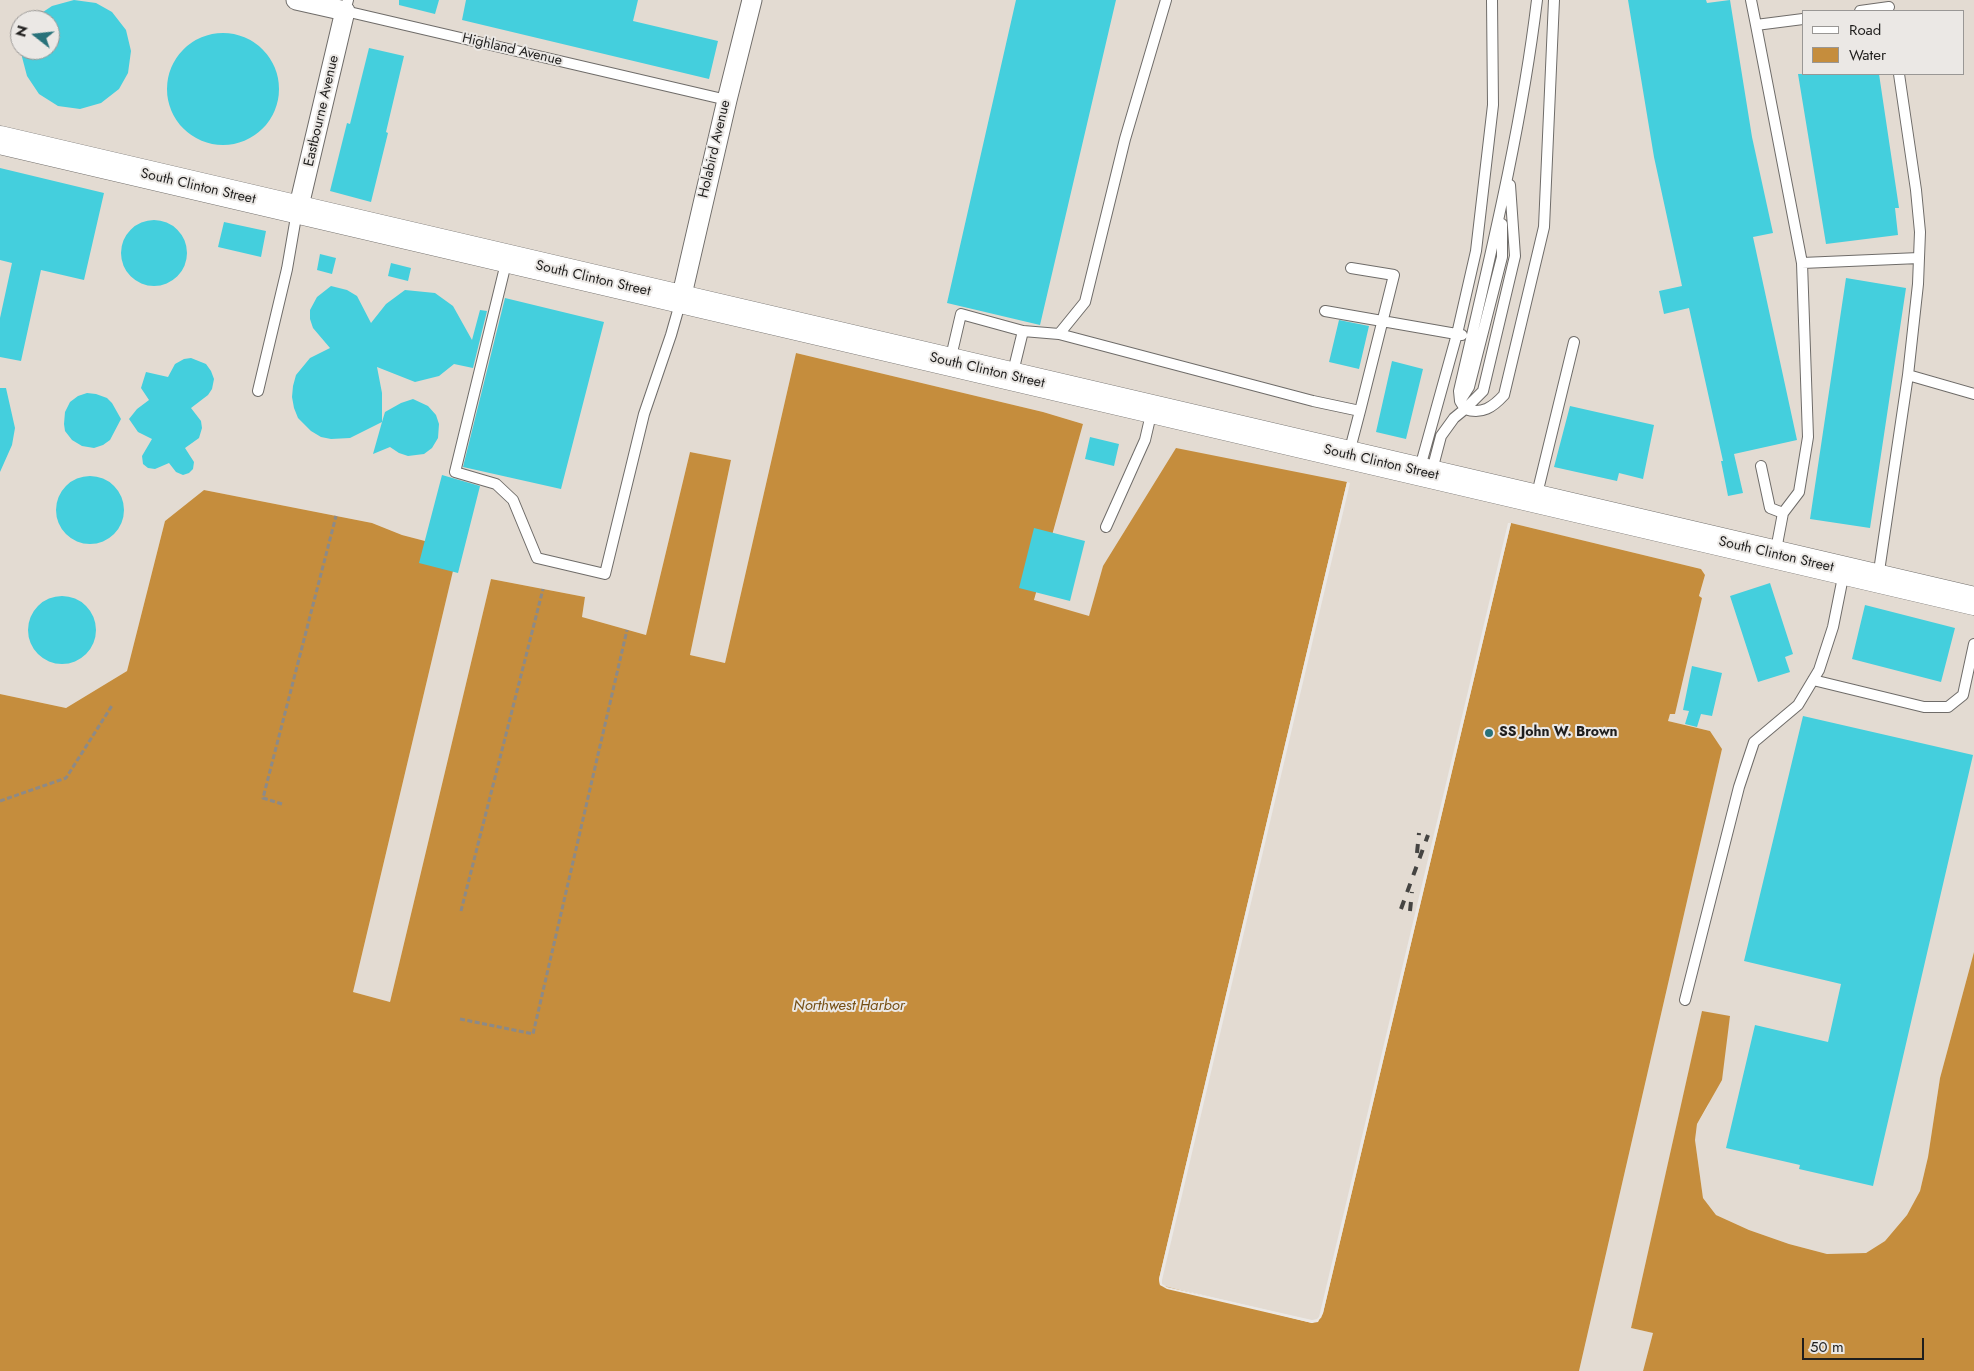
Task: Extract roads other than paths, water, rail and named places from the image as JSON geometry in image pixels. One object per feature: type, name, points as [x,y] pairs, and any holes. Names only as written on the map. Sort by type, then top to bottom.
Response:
[{"type":"main road","name":"South Clinton Street","points":[[0,140],[1974,602]]},
{"type":"street","name":"Highland Avenue","points":[[296,0],[346,6]]},
{"type":"street","name":"Holabird Avenue","points":[[681,299],[752,0]]},
{"type":"street","name":"Eastbourne Avenue","points":[[298,210],[346,6]]},
{"type":"lane","points":[[1059,334],[1085,302],[1124,139],[1166,0]]},
{"type":"lane","points":[[1425,473],[1476,251],[1493,105],[1492,0]]},
{"type":"lane","points":[[1538,0],[1509,173],[1459,391],[1463,405],[1475,412],[1485,410],[1497,403],[1504,395],[1544,227],[1554,0]]},
{"type":"lane","points":[[1751,0],[1802,263],[1808,437],[1799,492],[1783,513],[1775,555]]},
{"type":"lane","name":"Highland Avenue","points":[[346,6],[727,100]]},
{"type":"lane","points":[[1866,10],[1889,6]]},
{"type":"lane","points":[[1756,25],[1802,19]]},
{"type":"lane","points":[[1878,579],[1908,376],[1918,284],[1920,232],[1916,190],[1899,75]]},
{"type":"lane","points":[[1463,405],[1483,391],[1515,256],[1509,173]]},
{"type":"lane","points":[[1425,473],[1441,436],[1463,405],[1469,387],[1502,257],[1501,208]]},
{"type":"lane","points":[[258,391],[287,270],[298,210]]},
{"type":"lane","points":[[1802,263],[1919,258]]},
{"type":"lane","points":[[507,259],[455,472],[496,484],[514,500],[537,558],[605,574],[644,414],[671,335],[681,299]]},
{"type":"lane","points":[[1348,455],[1394,275],[1352,268]]},
{"type":"lane","points":[[1325,311],[1471,337]]},
{"type":"lane","points":[[950,362],[962,314],[1023,332],[1059,334],[1313,401],[1360,411]]},
{"type":"lane","points":[[1012,377],[1023,332]]},
{"type":"lane","points":[[1536,499],[1574,342]]},
{"type":"lane","points":[[1908,376],[1974,394]]},
{"type":"lane","points":[[1106,527],[1145,440],[1152,409]]},
{"type":"lane","points":[[1761,466],[1770,508],[1783,513]]},
{"type":"lane","points":[[1685,1000],[1739,787],[1754,742],[1798,705],[1819,670],[1833,627],[1844,571]]},
{"type":"lane","points":[[1813,680],[1924,707],[1948,707],[1963,695],[1974,644]]},
{"type":"water","name":"Northwest Harbor","points":[[796,353],[1043,412],[1083,424],[1034,600],[1089,616],[1103,566],[1176,448],[1347,482],[1159,1279],[1160,1285],[1312,1323],[1321,1318],[1323,1313],[1511,523],[1701,569],[1705,575],[1699,596],[1702,598],[1675,714],[1670,714],[1668,721],[1710,731],[1722,749],[1579,1371],[0,1371],[0,694],[66,708],[127,671],[165,521],[204,490],[372,523],[402,535],[425,541],[453,571],[353,992],[390,1002],[491,579],[585,597],[582,617],[646,635],[690,452],[731,460],[690,655],[725,663]]},
{"type":"water","points":[[1974,952],[1974,1371],[1643,1371],[1653,1333],[1631,1328],[1702,1011],[1730,1016],[1722,1080],[1697,1124],[1695,1140],[1703,1198],[1716,1215],[1749,1230],[1789,1244],[1827,1254],[1866,1253],[1885,1241],[1907,1215],[1920,1191],[1928,1157],[1940,1078]]},
{"type":"railway","points":[[1417,853],[1419,833]]},
{"type":"railway","points":[[1401,909],[1428,835]]},
{"type":"railway","points":[[1410,911],[1412,892]]},
{"type":"place","name":"SS John W. Brown","points":[[1489,733]]}]
